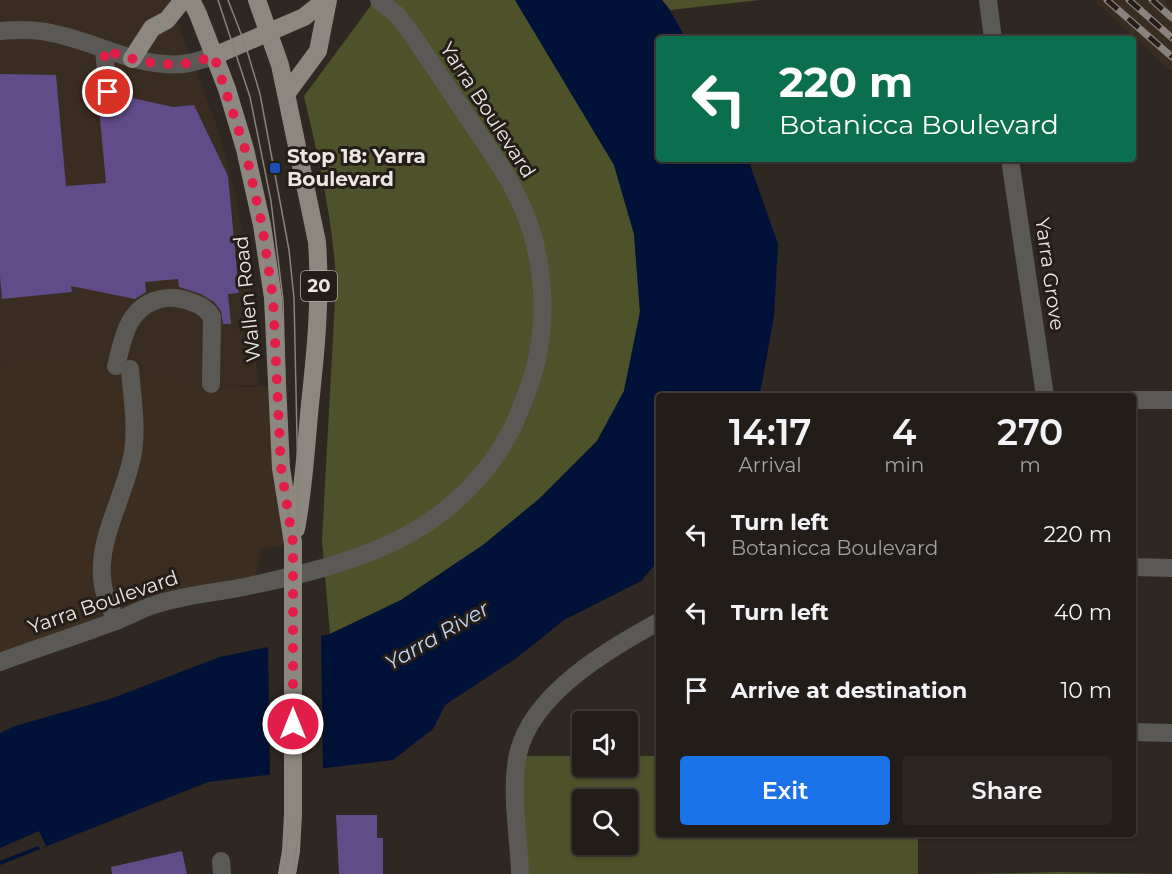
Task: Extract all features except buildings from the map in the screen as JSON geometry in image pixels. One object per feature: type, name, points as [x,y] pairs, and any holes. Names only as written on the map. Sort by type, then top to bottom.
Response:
[{"type":"main road","points":[[132,59],[152,28],[166,20],[183,0]]},
{"type":"main road","name":"20","points":[[191,0],[214,56]]},
{"type":"main road","name":"20","points":[[256,0],[269,33]]},
{"type":"main road","points":[[214,56],[304,17],[326,0]]},
{"type":"main road","points":[[287,93],[318,51],[326,0]]},
{"type":"main road","name":"Wallen Road","points":[[269,33],[287,93],[316,242],[319,270],[319,318],[306,471],[293,543]]},
{"type":"main road","name":"Wallen Road","points":[[214,56],[245,149],[268,259],[273,298],[281,468],[293,543],[294,874]]},
{"type":"main road","name":"Wallen Road","points":[[287,874],[293,814]]},
{"type":"street","name":"Yarra Boulevard","points":[[0,662],[116,621],[152,605],[194,594],[255,584],[331,565],[385,547],[429,523],[448,508],[494,459],[511,432],[531,382],[539,346],[543,302],[540,264],[526,214],[511,182],[409,30],[397,15],[379,0]]},
{"type":"street","points":[[988,2],[993,36]]},
{"type":"street","points":[[0,31],[51,32],[87,42],[132,59],[158,64],[184,64],[214,56]]},
{"type":"street","points":[[104,50],[108,92]]},
{"type":"street","name":"Yarra Grove","points":[[1010,162],[1045,393]]},
{"type":"street","points":[[116,621],[103,588],[102,568],[111,524],[133,452],[135,432],[123,368],[126,330],[135,312],[147,304],[166,297],[200,305],[208,310],[212,316],[211,384]]},
{"type":"street","points":[[1136,400],[1172,400]]},
{"type":"street","points":[[1136,567],[1172,568]]},
{"type":"street","points":[[520,874],[516,775],[518,753],[532,723],[571,676],[656,623]]},
{"type":"street","points":[[1136,732],[1172,733]]},
{"type":"shaded area","points":[[0,0],[169,0],[219,132],[236,197],[249,279],[259,386],[196,384],[101,363],[5,365],[0,367]]},
{"type":"shaded area","points":[[1093,0],[1164,0],[1172,7],[1172,72],[1136,39],[1136,36],[1132,36]]},
{"type":"shaded area","points":[[70,358],[101,363],[196,384],[250,387],[282,385],[293,543],[262,550],[252,588],[158,611],[0,663],[0,367],[26,360]]},
{"type":"green space","points":[[375,0],[515,0],[614,165],[634,234],[640,312],[624,391],[597,441],[539,499],[483,545],[401,600],[330,634],[322,540],[336,282],[328,211],[304,96]]},
{"type":"green space","points":[[662,0],[760,0],[670,10]]},
{"type":"green space","points":[[525,756],[572,756],[572,777],[638,777],[638,756],[656,756],[656,837],[918,837],[918,874],[520,874],[516,796]]},
{"type":"green space","points":[[1059,872],[1172,874],[973,874]]},
{"type":"water","name":"Yarra River","points":[[515,0],[662,0],[684,36],[656,36],[656,162],[749,162],[778,244],[774,316],[759,393],[656,393],[656,563],[641,581],[564,620],[518,657],[445,705],[433,729],[393,760],[208,782],[0,865],[0,733],[15,726],[110,699],[220,657],[330,634],[401,600],[483,545],[539,499],[597,441],[624,391],[640,312],[634,234],[614,165]]},
{"type":"pier","points":[[321,633],[323,772],[270,778],[268,644]]},
{"type":"pier","points":[[39,831],[46,846],[40,849],[38,846],[0,861],[0,848]]},
{"type":"tram line","points":[[218,0],[250,97],[271,201],[283,300],[288,502],[288,835],[284,874]]},
{"type":"tram line","points":[[228,0],[245,44],[260,94],[289,250],[294,298],[298,484],[298,834],[293,874]]},
{"type":"railway","points":[[1107,0],[1172,57]]},
{"type":"railway","points":[[1129,0],[1172,38]]},
{"type":"railway","points":[[1152,0],[1172,18]]},
{"type":"place","name":"Stop 18: Yarra Boulevard","points":[[275,168]]},
{"type":"route","points":[[108,92],[104,50],[139,61],[158,64],[184,64],[214,56],[235,114],[255,189],[273,298],[281,468],[293,543],[293,724]]}]
